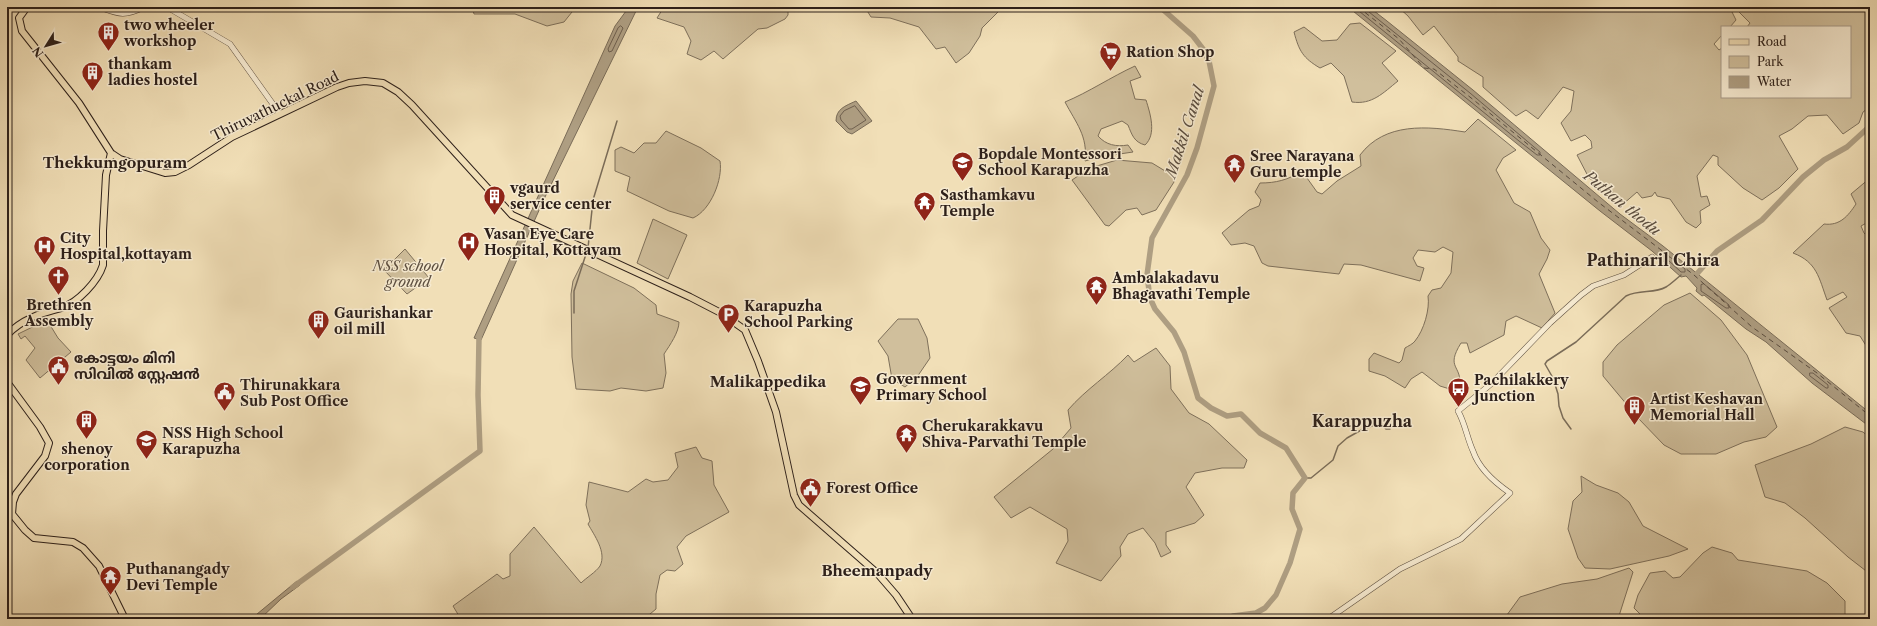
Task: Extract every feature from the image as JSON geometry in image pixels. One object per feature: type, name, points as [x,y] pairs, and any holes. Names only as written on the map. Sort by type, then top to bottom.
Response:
[{"type":"main road","points":[[7,335],[27,320],[69,304],[86,290],[102,270],[104,265],[103,231],[106,175],[111,153],[75,97],[22,31],[19,18],[28,7]]},
{"type":"main road","name":"Thiruvathuckal Road","points":[[111,153],[120,159],[149,169],[165,173],[175,172],[232,137],[342,85],[365,81],[387,84],[412,105],[508,211],[522,220],[587,248],[715,310],[736,322],[745,330],[776,412],[794,495],[799,505],[877,573],[896,595],[912,619]]},
{"type":"main road","points":[[7,382],[40,427],[49,443],[45,456],[16,494],[12,510],[14,519],[34,538],[67,541],[83,548],[99,566],[125,619]]},
{"type":"main road","points":[[1867,619],[1870,613]]},
{"type":"street","points":[[99,7],[117,14],[131,14],[144,7]]},
{"type":"street","points":[[167,7],[230,44],[280,114]]},
{"type":"street","points":[[1328,619],[1400,569],[1461,539],[1508,495],[1510,492],[1500,486],[1482,469],[1473,453],[1463,420],[1458,411],[1491,384],[1550,323],[1581,295],[1597,284],[1624,275],[1652,257]]},
{"type":"green space","points":[[472,7],[576,7],[564,22],[547,26],[515,14],[474,14]]},
{"type":"green space","points":[[664,7],[788,7],[788,15],[785,19],[767,28],[758,29],[723,59],[714,51],[701,60],[687,54],[691,41],[684,27],[657,18]]},
{"type":"green space","points":[[837,7],[1003,7],[982,28],[980,36],[969,53],[956,63],[945,47],[936,49],[919,27],[890,18],[871,17],[866,9],[847,10],[837,9]]},
{"type":"green space","points":[[1398,7],[1870,7],[1870,107],[1863,112],[1859,123],[1843,134],[1827,115],[1808,116],[1792,129],[1779,136],[1798,169],[1779,188],[1762,200],[1743,188],[1718,165],[1718,157],[1713,155],[1697,176],[1701,197],[1707,196],[1710,205],[1700,211],[1701,223],[1696,228],[1686,222],[1670,199],[1657,196],[1655,192],[1652,196],[1642,198],[1637,192],[1622,205],[1610,187],[1604,188],[1589,178],[1577,155],[1592,148],[1591,141],[1585,135],[1571,141],[1561,123],[1571,111],[1574,91],[1563,87],[1538,119],[1526,110],[1516,116],[1483,87],[1483,77],[1458,61],[1458,57],[1434,26],[1423,35],[1408,16]]},
{"type":"green space","points":[[1360,23],[1396,51],[1382,63],[1398,81],[1371,100],[1366,102],[1352,102],[1344,76],[1331,63],[1320,68],[1309,61],[1302,53],[1294,32],[1304,27],[1322,41],[1337,40],[1350,24]]},
{"type":"green space","points":[[1135,66],[1141,77],[1130,81],[1135,99],[1146,100],[1152,123],[1149,140],[1145,145],[1138,142],[1132,135],[1128,125],[1122,121],[1101,129],[1098,136],[1112,145],[1128,145],[1133,152],[1099,157],[1085,161],[1085,144],[1083,137],[1065,102]]},
{"type":"green space","points":[[1478,119],[1516,150],[1503,158],[1496,170],[1514,203],[1530,212],[1541,238],[1550,250],[1539,274],[1555,313],[1542,328],[1516,316],[1506,321],[1504,335],[1470,353],[1467,343],[1461,343],[1454,358],[1455,366],[1459,374],[1460,387],[1453,390],[1440,386],[1422,372],[1411,379],[1405,388],[1385,376],[1369,371],[1369,359],[1374,353],[1399,363],[1402,360],[1405,348],[1414,342],[1424,325],[1428,307],[1428,296],[1432,290],[1441,288],[1451,273],[1453,252],[1443,247],[1435,252],[1418,250],[1413,258],[1417,266],[1424,268],[1420,281],[1361,265],[1344,264],[1339,274],[1268,266],[1262,263],[1254,246],[1245,243],[1231,245],[1222,233],[1249,210],[1259,206],[1261,200],[1255,192],[1260,183],[1282,180],[1292,177],[1302,171],[1317,192],[1322,194],[1337,181],[1361,166],[1360,155],[1370,144],[1382,137],[1394,132],[1422,128],[1436,128],[1465,132]]},
{"type":"green space","points":[[666,131],[701,148],[720,161],[720,176],[718,185],[705,208],[693,218],[669,211],[627,191],[630,177],[615,171],[615,150],[621,147],[634,153],[644,143],[656,143]]},
{"type":"green space","points":[[1117,160],[1152,163],[1175,177],[1174,182],[1156,210],[1142,215],[1137,208],[1126,210],[1109,226],[1105,225],[1072,180],[1090,168]]},
{"type":"green space","points":[[1870,178],[1870,221],[1861,226],[1864,233],[1870,239],[1870,352],[1860,336],[1846,333],[1829,308],[1847,297],[1843,292],[1827,300],[1819,278],[1812,266],[1807,261],[1793,253],[1824,224],[1839,222],[1847,216],[1856,204],[1851,194]]},
{"type":"green space","points":[[653,219],[687,235],[668,279],[637,263]]},
{"type":"green space","name":"NSS school ground","points":[[405,249],[429,278],[407,294],[384,270]]},
{"type":"green space","points":[[582,263],[634,288],[656,305],[657,314],[679,322],[676,334],[664,354],[666,373],[663,388],[646,391],[621,388],[610,391],[576,389],[572,357],[571,294],[573,281]]},
{"type":"green space","points":[[1690,293],[1721,320],[1747,355],[1777,427],[1766,437],[1744,442],[1716,454],[1681,454],[1664,445],[1638,418],[1603,376],[1603,362],[1617,345],[1664,305]]},
{"type":"green space","points":[[898,319],[918,319],[927,338],[930,358],[917,377],[905,387],[892,379],[888,356],[878,341]]},
{"type":"green space","points":[[47,320],[58,338],[71,352],[40,378],[26,360],[35,348],[25,336],[21,339],[18,334]]},
{"type":"green space","points":[[1156,348],[1170,366],[1171,389],[1189,413],[1209,424],[1247,460],[1244,468],[1222,468],[1195,473],[1186,487],[1204,515],[1195,523],[1166,532],[1166,545],[1171,552],[1161,557],[1155,543],[1143,528],[1128,534],[1120,547],[1121,556],[1101,581],[1056,563],[1068,541],[1067,529],[1030,507],[1011,518],[994,497],[1053,449],[1071,428],[1068,410],[1082,395],[1128,355],[1134,362]]},
{"type":"green space","points":[[1845,427],[1863,432],[1870,438],[1870,574],[1848,557],[1805,518],[1785,503],[1765,497],[1755,465],[1811,444]]},
{"type":"green space","points":[[696,447],[702,458],[712,461],[714,485],[729,512],[686,536],[677,547],[683,564],[675,571],[667,570],[660,575],[656,594],[656,609],[644,619],[457,619],[459,616],[453,606],[497,574],[503,579],[510,576],[510,554],[534,527],[581,583],[594,573],[602,561],[601,549],[588,524],[590,521],[586,505],[589,482],[628,492],[646,479],[653,482],[668,480],[678,467],[675,453]]},
{"type":"green space","points":[[1581,476],[1596,485],[1618,493],[1629,502],[1643,526],[1688,549],[1669,556],[1610,569],[1585,568],[1578,558],[1568,529],[1573,501],[1582,492]]},
{"type":"green space","points":[[1712,547],[1732,553],[1738,560],[1807,571],[1827,583],[1845,601],[1845,615],[1841,619],[1645,619],[1634,608],[1638,595],[1650,573],[1665,571],[1673,578],[1680,577],[1703,553]]},
{"type":"green space","points":[[1629,568],[1633,572],[1618,619],[1504,619],[1520,597],[1562,584],[1597,579]]},
{"type":"water","points":[[629,7],[638,7],[545,197],[481,340],[474,338],[615,26]]},
{"type":"water","points":[[1348,7],[1369,7],[1473,90],[1620,214],[1663,246],[1870,413],[1870,427],[1812,383],[1766,342],[1746,329],[1704,295],[1702,296],[1696,291],[1697,288],[1686,276],[1681,277],[1652,251],[1600,211]]},
{"type":"water","points":[[856,101],[872,121],[852,134],[847,132],[836,121],[836,117],[842,108]]},
{"type":"water","points":[[297,581],[300,585],[281,599],[260,619],[251,619]]},
{"type":"waterway","name":"Makkil Canal","points":[[1160,7],[1193,36],[1203,49],[1209,61],[1214,86],[1197,148],[1187,175],[1152,238],[1147,275],[1150,298],[1155,309],[1174,332],[1184,352],[1198,398],[1211,408],[1227,416],[1241,414],[1260,433],[1286,448],[1305,478],[1293,493],[1292,509],[1300,529],[1290,563],[1276,595],[1265,608],[1256,613],[1233,616],[1232,619]]},
{"type":"waterway","points":[[588,248],[593,200],[617,121]]},
{"type":"waterway","points":[[1695,276],[1717,251],[1762,220],[1803,177],[1824,160],[1847,147],[1870,126]]},
{"type":"waterway","points":[[531,230],[587,253]]},
{"type":"waterway","points":[[574,313],[574,291],[587,251]]},
{"type":"waterway","points":[[1571,429],[1563,418],[1553,378],[1545,364],[1547,361],[1576,342],[1626,296],[1661,289],[1668,286],[1681,275]]},
{"type":"waterway","points":[[293,587],[480,451],[478,395],[480,334]]},
{"type":"waterway","points":[[1305,478],[1311,478],[1333,460],[1338,446],[1347,438],[1363,429],[1381,423],[1386,429],[1390,429]]},
{"type":"ferry route","points":[[1358,7],[1399,39],[1424,68],[1434,69],[1598,202],[1694,275],[1752,327],[1817,373],[1870,416]]},
{"type":"place","name":"two wheeler workshop","points":[[108,52]]},
{"type":"place","name":"Ration Shop","points":[[1111,72]]},
{"type":"place","name":"thankam ladies hostel","points":[[92,92]]},
{"type":"place","name":"Bopdale Montessori School Karapuzha","points":[[963,182]]},
{"type":"place","name":"Sree Narayana Guru temple","points":[[1235,184]]},
{"type":"place","name":"vgaurd service center","points":[[495,216]]},
{"type":"place","name":"Sasthamkavu Temple","points":[[924,222]]},
{"type":"place","name":"Vasan Eye Care Hospital, Kottayam","points":[[469,262]]},
{"type":"place","name":"City Hospital,kottayam","points":[[44,266]]},
{"type":"place","name":"Brethren Assembly","points":[[59,296]]},
{"type":"place","name":"Ambalakadavu Bhagavathi Temple","points":[[1097,306]]},
{"type":"place","name":"Karapuzha School Parking","points":[[728,334]]},
{"type":"place","name":"Gaurishankar oil mill","points":[[319,340]]},
{"type":"place","name":"കോട്ടയം മിനി സിവിൽ സ്റ്റേഷൻ","points":[[58,386]]},
{"type":"place","name":"Government Primary School","points":[[861,406]]},
{"type":"place","name":"Pachilakkery Junction","points":[[1459,408]]},
{"type":"place","name":"Thirunakkara Sub Post Office","points":[[225,412]]},
{"type":"place","name":"Artist Keshavan Memorial Hall","points":[[1635,426]]},
{"type":"place","name":"shenoy corporation","points":[[87,440]]},
{"type":"place","name":"Cherukarakkavu Shiva-Parvathi Temple","points":[[907,454]]},
{"type":"place","name":"NSS High School Karapuzha","points":[[146,460]]},
{"type":"place","name":"Forest Office","points":[[810,508]]},
{"type":"place","name":"Puthanangady Devi Temple","points":[[111,596]]},
{"type":"district","name":"Thekkumgopuram","points":[[115,163]]},
{"type":"district","name":"Pathinaril Chira","points":[[1653,260]]},
{"type":"district","name":"Malikappedika","points":[[768,382]]},
{"type":"district","name":"Karappuzha","points":[[1362,421]]},
{"type":"district","name":"Bheemanpady","points":[[877,571]]},
{"type":"water label","name":"Puthan thodu","points":[[1622,203]]}]
